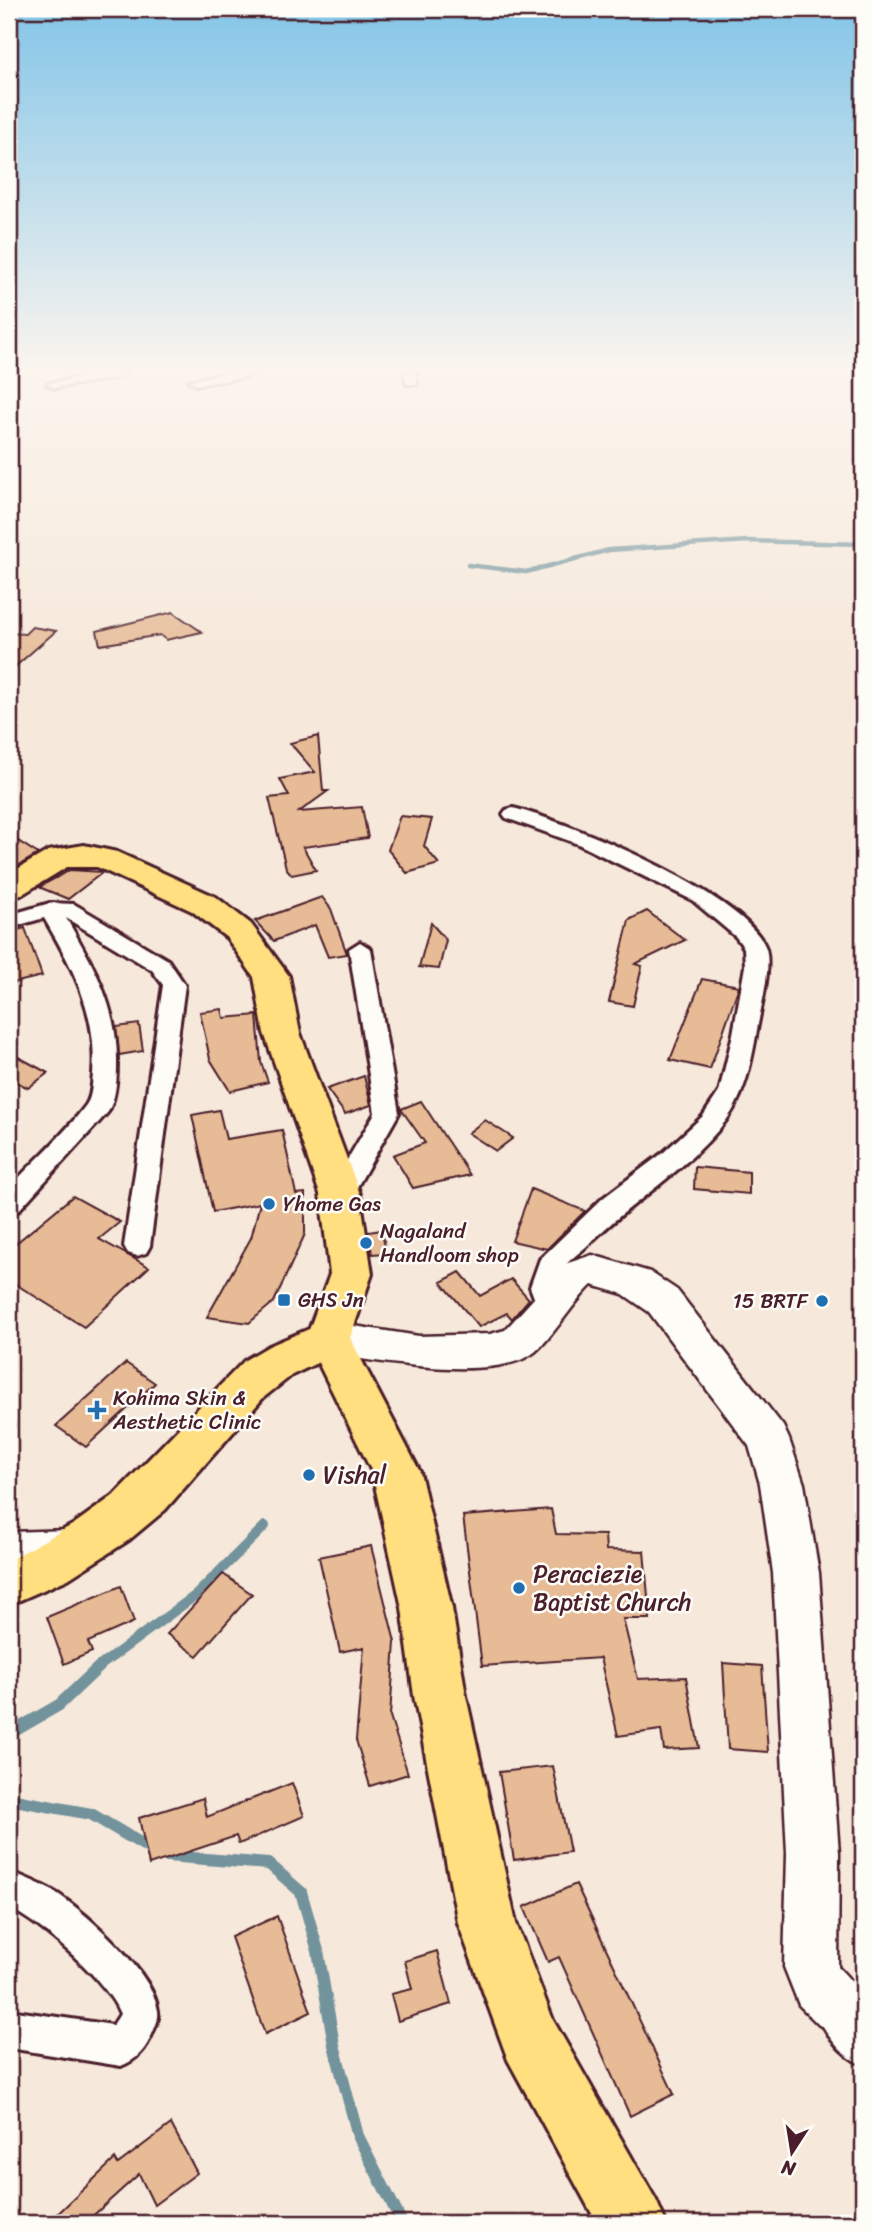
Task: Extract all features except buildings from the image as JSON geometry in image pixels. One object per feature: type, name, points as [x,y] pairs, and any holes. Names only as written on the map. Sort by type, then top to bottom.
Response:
[{"type":"main road","points":[[9,888],[60,858],[84,855],[106,859],[204,904],[240,931],[271,976],[282,1033],[340,1194],[351,1274],[328,1338],[396,1472],[428,1608],[440,1696],[487,1923],[530,2038],[633,2223]]},
{"type":"main road","points":[[9,1583],[78,1548],[162,1481],[225,1406],[264,1371],[328,1338],[419,1352],[489,1350],[518,1343],[579,1274],[592,1270],[636,1283],[663,1301],[768,1439],[782,1484],[796,1573],[813,1853],[811,1966],[818,1986],[855,2022]]},
{"type":"street","points":[[513,814],[585,840],[699,896],[744,932],[755,948],[756,966],[745,1034],[731,1093],[704,1129],[673,1158],[612,1205],[549,1266],[544,1287],[550,1305]]},
{"type":"street","points":[[9,1204],[99,1106],[106,1085],[107,1067],[98,998],[50,909]]},
{"type":"street","points":[[9,922],[50,909],[66,909],[160,965],[174,985],[137,1246]]},
{"type":"street","points":[[340,1194],[387,1113],[360,949]]},
{"type":"street","points":[[9,1550],[78,1548]]},
{"type":"street","points":[[9,1889],[55,1914],[97,1952],[134,1998],[139,2011],[137,2028],[121,2046],[9,2029]]},
{"type":"waterway","points":[[468,565],[526,572],[609,550],[748,541],[863,544]]},
{"type":"waterway","points":[[97,1668],[196,1595],[265,1526]]},
{"type":"waterway","points":[[9,1734],[59,1705],[99,1667]]},
{"type":"waterway","points":[[9,1799],[91,1814],[152,1850]]},
{"type":"waterway","points":[[167,1856],[269,1864],[301,1892],[318,1951],[334,2045],[358,2136],[402,2223]]},
{"type":"place","name":"Yhome Gas","points":[[269,1204]]},
{"type":"place","name":"Nagaland Handloom shop","points":[[366,1243]]},
{"type":"place","name":"GHS Jn","points":[[284,1300]]},
{"type":"place","name":"15 BRTF","points":[[822,1301]]},
{"type":"place","name":"Kohima Skin & Aesthetic Clinic","points":[[97,1410]]},
{"type":"place","name":"Vishal","points":[[309,1475]]},
{"type":"place","name":"Peraciezie Baptist Church","points":[[519,1588]]}]
